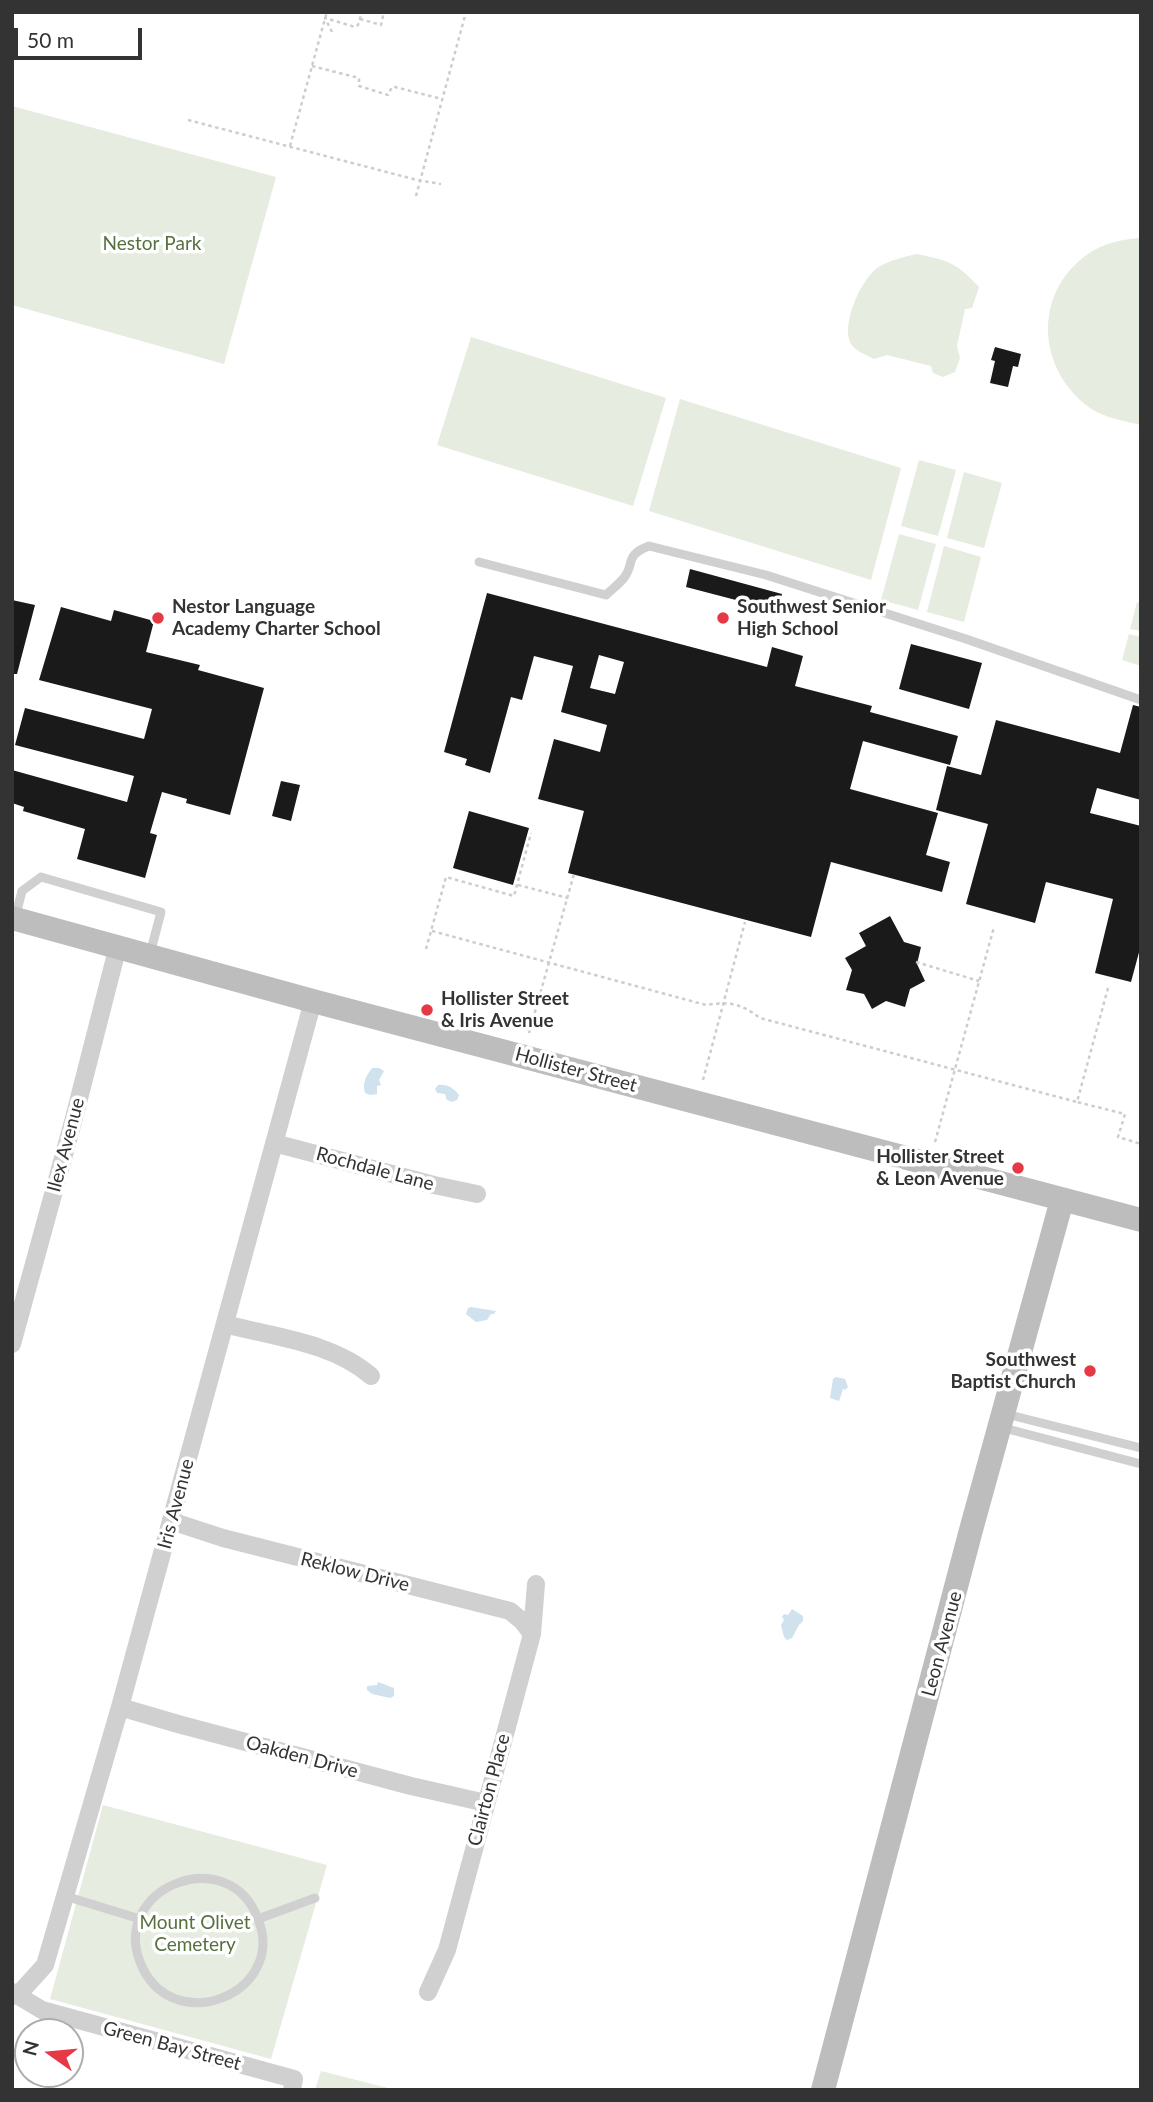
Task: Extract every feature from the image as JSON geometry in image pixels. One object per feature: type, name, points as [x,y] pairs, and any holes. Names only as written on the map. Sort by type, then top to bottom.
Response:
[{"type":"main road","name":"Hollister Street","points":[[14,919],[313,1002],[1141,1220]]},
{"type":"main road","name":"Leon Avenue","points":[[823,2090],[1062,1200]]},
{"type":"street","name":"Ilex Avenue","points":[[12,1344],[118,946]]},
{"type":"street","name":"Iris Avenue","points":[[15,1994],[45,1965],[120,1707],[313,1002]]},
{"type":"street","name":"Rochdale Lane","points":[[274,1143],[477,1194]]},
{"type":"street","points":[[225,1324],[316,1346],[363,1369],[371,1376]]},
{"type":"street","name":"Reklow Drive","points":[[171,1521],[236,1541],[510,1611],[532,1634]]},
{"type":"street","name":"Clairton Place","points":[[428,1992],[447,1950],[532,1634],[536,1584]]},
{"type":"street","name":"Oakden Drive","points":[[120,1707],[411,1786],[486,1803]]},
{"type":"street","name":"Green Bay Street","points":[[15,1994],[42,2010],[293,2085]]},
{"type":"lane","points":[[478,562],[606,595],[625,577],[636,551],[649,546],[778,579],[966,639],[1141,700]]},
{"type":"lane","points":[[14,919],[22,891],[41,877],[161,912],[150,956]]},
{"type":"lane","points":[[1002,1420],[1141,1448]]},
{"type":"lane","points":[[1002,1420],[1141,1464]]},
{"type":"lane","points":[[188,1878],[214,1879],[238,1891],[258,1919],[262,1936],[261,1949],[253,1974],[234,1993],[223,1999],[197,2004],[172,1998],[160,1990],[144,1970],[136,1945],[140,1919],[154,1897],[164,1888],[188,1878]]},
{"type":"lane","points":[[65,1896],[140,1919]]},
{"type":"lane","points":[[258,1919],[315,1898]]},
{"type":"path","points":[[290,146],[325,12]]},
{"type":"path","points":[[325,18],[355,27],[362,12]]},
{"type":"path","points":[[360,19],[381,25],[384,12]]},
{"type":"path","points":[[416,196],[466,12]]},
{"type":"path","points":[[325,18],[332,32]]},
{"type":"path","points":[[312,66],[359,78],[359,86],[388,95],[392,86],[442,99]]},
{"type":"path","points":[[188,120],[441,184]]},
{"type":"path","points":[[426,949],[446,877],[514,896],[531,834]]},
{"type":"path","points":[[529,1033],[574,874]]},
{"type":"path","points":[[518,885],[568,898]]},
{"type":"path","points":[[703,1080],[745,922]]},
{"type":"path","points":[[935,1142],[994,927]]},
{"type":"path","points":[[432,930],[706,1005],[723,1002],[748,1009],[760,1018],[1125,1114],[1118,1137],[1141,1144]]},
{"type":"path","points":[[916,962],[979,981]]},
{"type":"path","points":[[1077,1102],[1108,988]]},
{"type":"green space","name":"Nestor Park","points":[[12,106],[276,177],[224,364],[12,305]]},
{"type":"green space","points":[[1141,238],[1141,425],[1096,411],[1072,392],[1059,373],[1051,353],[1048,331],[1050,310],[1057,289],[1070,270],[1100,247]]},
{"type":"green space","points":[[916,254],[951,264],[979,287],[972,308],[965,309],[957,346],[960,358],[955,372],[943,377],[933,373],[931,366],[887,355],[874,359],[855,349],[848,336],[848,325],[855,302],[873,271],[889,262]]},
{"type":"green space","points":[[471,337],[666,398],[633,506],[437,445]]},
{"type":"green space","points":[[680,399],[901,468],[871,580],[649,511]]},
{"type":"green space","points":[[919,460],[956,470],[938,536],[901,526]]},
{"type":"green space","points":[[964,472],[1002,483],[984,548],[947,538]]},
{"type":"green space","points":[[899,534],[936,544],[918,610],[881,600]]},
{"type":"green space","points":[[944,546],[981,557],[964,622],[927,612]]},
{"type":"green space","points":[[1137,602],[1141,603],[1141,631],[1130,629]]},
{"type":"green space","points":[[1129,634],[1141,637],[1141,666],[1122,660]]},
{"type":"green space","name":"Mount Olivet Cemetery","points":[[103,1805],[327,1865],[271,2059],[50,1999]]},
{"type":"green space","points":[[321,2071],[396,2090],[315,2090]]},
{"type":"water","points":[[372,1068],[384,1071],[379,1080],[381,1085],[377,1086],[377,1094],[370,1095],[365,1093],[364,1086]]},
{"type":"water","points":[[438,1085],[455,1090],[459,1095],[457,1100],[452,1102],[447,1100],[445,1094],[437,1093],[435,1089]]},
{"type":"water","points":[[471,1307],[496,1311],[487,1320],[476,1322],[466,1314]]},
{"type":"water","points":[[833,1379],[845,1379],[848,1387],[843,1389],[839,1401],[830,1398]]},
{"type":"water","points":[[792,1609],[803,1616],[803,1621],[792,1638],[787,1640],[781,1625],[784,1620],[782,1617],[784,1614],[788,1615]]},
{"type":"water","points":[[378,1682],[394,1688],[394,1696],[390,1698],[372,1694],[367,1690],[367,1686],[377,1685]]},
{"type":"building","points":[[995,347],[1021,354],[1018,367],[1013,366],[1008,387],[990,383],[995,361],[991,360]]},
{"type":"building","points":[[690,569],[782,594],[778,611],[686,587]]},
{"type":"building","points":[[487,593],[767,667],[772,647],[803,656],[795,686],[872,706],[870,712],[958,736],[950,765],[863,741],[850,789],[938,813],[926,855],[950,862],[942,892],[831,862],[811,937],[568,873],[584,811],[538,799],[554,739],[600,752],[607,725],[561,712],[573,666],[534,656],[522,700],[511,697],[490,773],[465,765],[467,759],[444,752]],"holes":[[[599,655],[624,662],[615,694],[590,688]]]},
{"type":"building","points":[[12,600],[35,605],[17,674],[12,674]]},
{"type":"building","points":[[61,607],[111,621],[114,610],[154,621],[146,652],[200,665],[198,670],[264,688],[230,815],[186,803],[187,799],[162,792],[150,833],[157,835],[145,878],[77,859],[85,829],[23,811],[24,807],[12,803],[12,770],[127,802],[134,776],[15,745],[25,708],[144,739],[152,709],[39,680]]},
{"type":"building","points":[[911,644],[982,663],[969,709],[899,689]]},
{"type":"building","points":[[1133,705],[1141,707],[1141,800],[1097,788],[1090,813],[1141,826],[1141,945],[1131,982],[1095,973],[1113,899],[1046,882],[1035,923],[966,904],[988,824],[936,810],[947,766],[981,775],[996,720],[1120,753]]},
{"type":"building","points":[[281,781],[300,785],[291,821],[272,816]]},
{"type":"building","points":[[469,811],[529,828],[513,885],[453,868]]},
{"type":"building","points":[[890,916],[904,942],[921,947],[917,964],[925,981],[910,989],[905,1007],[886,1001],[872,1009],[864,994],[846,990],[852,970],[845,958],[866,946],[859,933]]},
{"type":"place","name":"Nestor Language Academy Charter School","points":[[158,618]]},
{"type":"place","name":"Southwest Senior High School","points":[[723,618]]},
{"type":"place","name":"Hollister Street & Iris Avenue","points":[[427,1010]]},
{"type":"place","name":"Hollister Street & Leon Avenue","points":[[1018,1168]]},
{"type":"place","name":"Southwest Baptist Church","points":[[1090,1371]]}]
